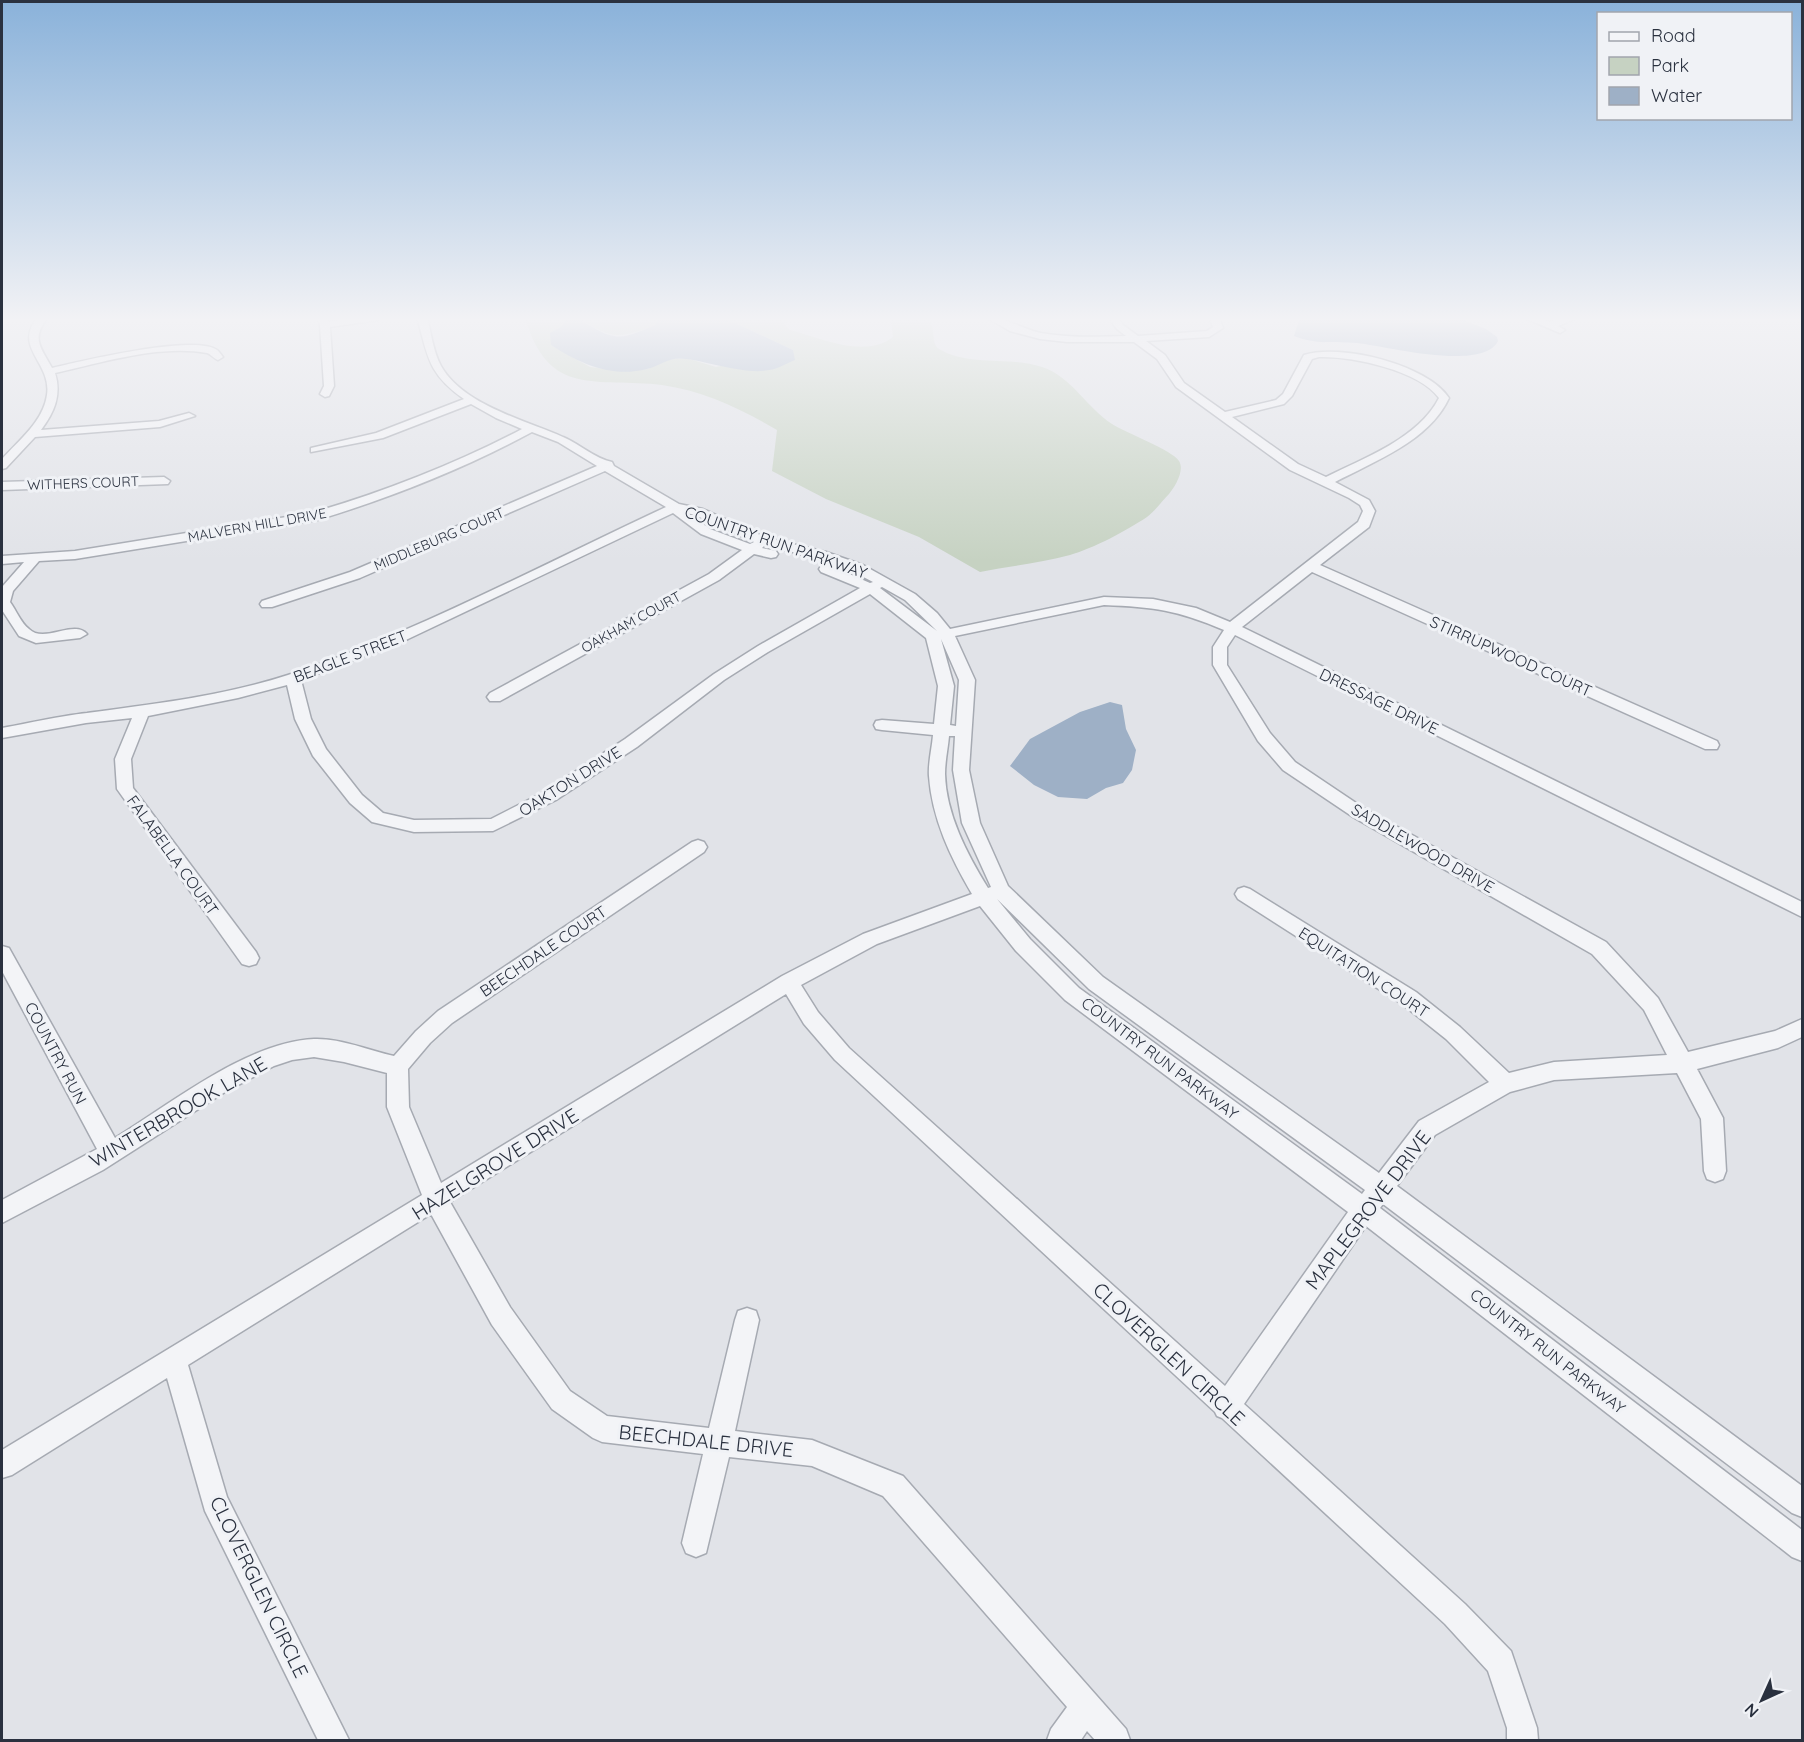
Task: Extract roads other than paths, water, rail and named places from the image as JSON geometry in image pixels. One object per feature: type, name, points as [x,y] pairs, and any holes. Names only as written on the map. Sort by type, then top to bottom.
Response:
[{"type":"street","points":[[2,465],[47,411],[51,398]]},
{"type":"street","name":"COUNTRY RUN PARKWAY","points":[[469,398],[500,416],[562,440],[608,465],[675,507],[684,520],[875,585],[883,595],[939,635],[953,731],[938,752],[937,775],[943,810],[959,856],[992,893],[1096,983],[1381,1188],[1803,1503]]},
{"type":"street","points":[[1198,398],[1294,467],[1326,482],[1415,433],[1442,406],[1444,398]]},
{"type":"street","points":[[1223,416],[1280,402],[1284,398]]},
{"type":"street","points":[[315,450],[379,436],[472,400]]},
{"type":"street","points":[[30,434],[160,424],[189,416]]},
{"type":"street","name":"MALVERN HILL DRIVE","points":[[2,560],[87,553],[313,517],[350,506],[493,449],[532,428]]},
{"type":"street","name":"MIDDLEBURG COURT","points":[[267,604],[356,575],[608,465]]},
{"type":"street","name":"WITHERS COURT","points":[[2,486],[164,481]]},
{"type":"street","name":"SADDLEWOOD DRIVE","points":[[1326,482],[1365,503],[1369,511],[1364,524],[1232,628],[1220,647],[1220,665],[1264,736],[1288,766],[1359,813],[1599,948],[1651,1004],[1683,1062],[1712,1118],[1715,1171]]},
{"type":"street","name":"BEAGLE STREET","points":[[2,733],[142,712],[238,693],[293,678],[403,636],[675,507]]},
{"type":"street","name":"OAKHAM COURT","points":[[495,697],[714,577],[758,545]]},
{"type":"street","points":[[35,558],[6,590],[3,602],[24,633],[36,639],[80,634]]},
{"type":"street","name":"STIRRUPWOOD COURT","points":[[1310,567],[1711,745]]},
{"type":"street","name":"OAKTON DRIVE","points":[[293,678],[303,718],[319,752],[356,799],[378,818],[414,826],[493,825],[559,790],[631,743],[719,677],[875,585]]},
{"type":"street","name":"DRESSAGE DRIVE","points":[[939,635],[1104,601],[1153,603],[1181,609],[1232,628],[1803,910]]},
{"type":"street","name":"FALABELLA COURT","points":[[142,712],[123,759],[125,789],[249,958]]},
{"type":"street","points":[[882,725],[953,731]]},
{"type":"street","name":"BEECHDALE COURT","points":[[398,1066],[423,1037],[445,1017],[698,847]]},
{"type":"street","name":"COUNTRY RUN PARKWAY","points":[[992,893],[1023,945],[1072,993],[1365,1210],[1803,1547]]},
{"type":"street","name":"HAZELGROVE DRIVE","points":[[2,1465],[789,982],[870,939],[992,893]]},
{"type":"street","name":"EQUITATION COURT","points":[[1244,894],[1409,998],[1453,1033],[1505,1084]]},
{"type":"street","name":"COUNTRY RUN","points":[[2,954],[111,1152]]},
{"type":"street","name":"CLOVERGLEN CIRCLE","points":[[789,982],[811,1018],[842,1054],[1455,1614],[1500,1662],[1522,1728],[1522,1740]]},
{"type":"street","name":"MAPLEGROVE DRIVE","points":[[1226,1407],[1365,1210],[1427,1128],[1505,1084],[1554,1071],[1683,1062],[1778,1039],[1803,1028]]},
{"type":"street","name":"WINTERBROOK LANE","points":[[2,1212],[111,1152],[250,1066],[292,1050],[316,1048],[398,1066]]},
{"type":"street","name":"BEECHDALE DRIVE","points":[[398,1066],[398,1107],[436,1200],[501,1316],[561,1400],[602,1429],[812,1453],[893,1486],[966,1566],[1115,1740]]},
{"type":"street","points":[[696,1543],[747,1320]]},
{"type":"street","name":"CLOVERGLEN CIRCLE","points":[[174,1360],[215,1501],[334,1740]]},
{"type":"street","points":[[1062,1740],[1086,1707]]},
{"type":"water","points":[[1110,702],[1122,705],[1126,729],[1136,750],[1132,770],[1123,783],[1106,788],[1087,799],[1058,797],[1034,785],[1010,766],[1030,739],[1080,712]]}]
